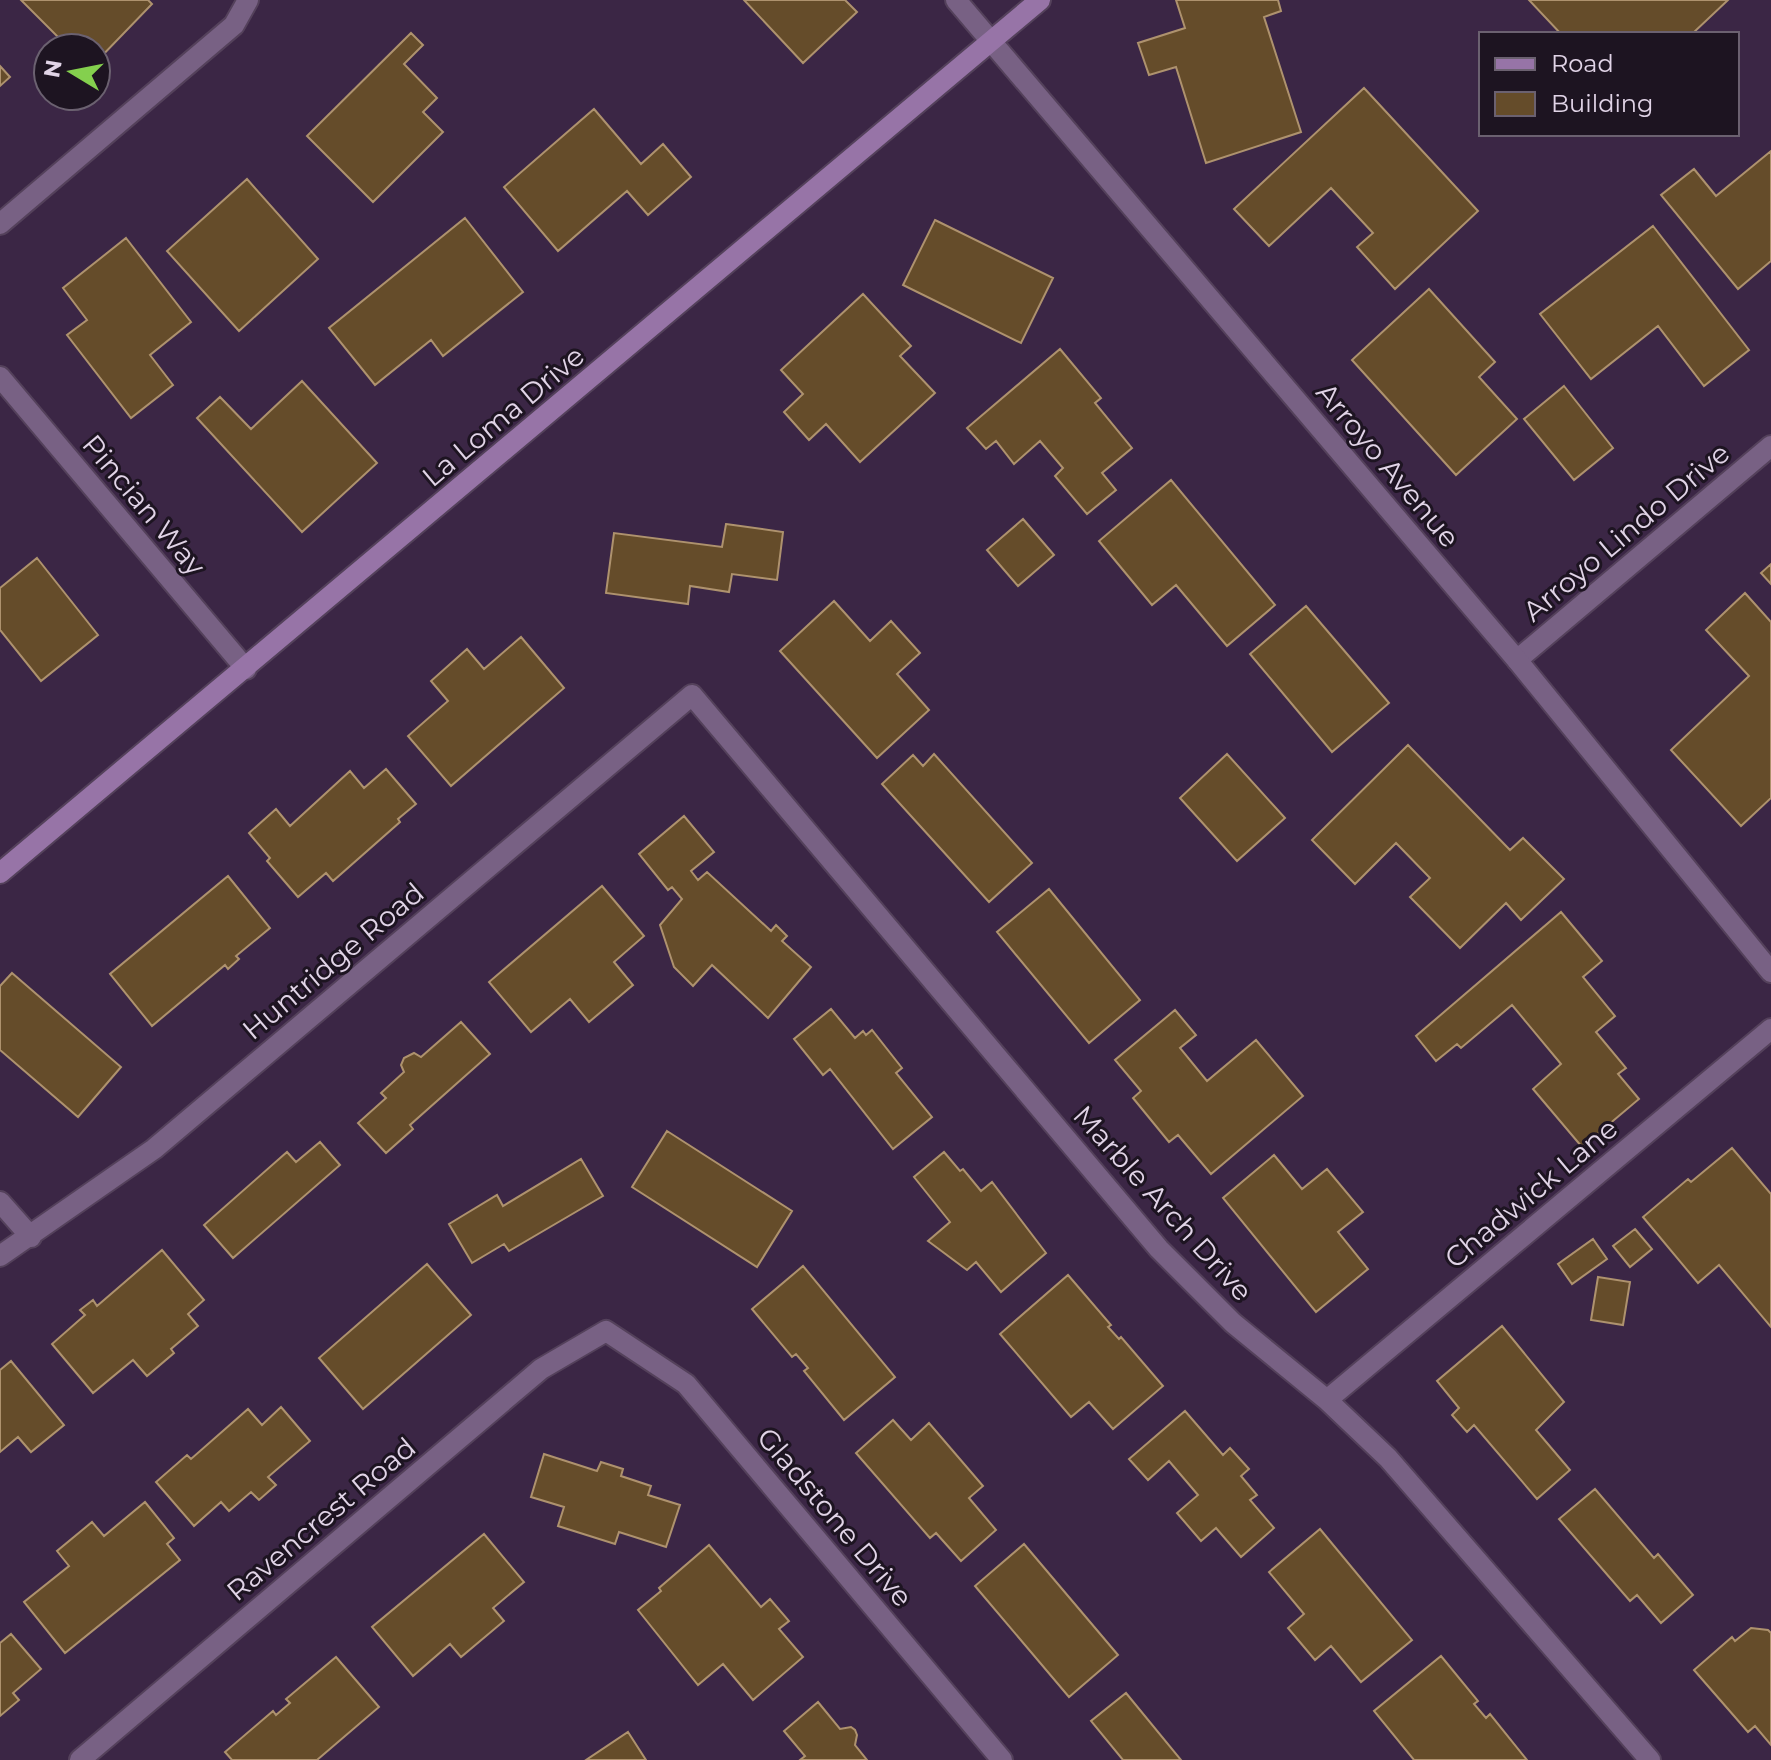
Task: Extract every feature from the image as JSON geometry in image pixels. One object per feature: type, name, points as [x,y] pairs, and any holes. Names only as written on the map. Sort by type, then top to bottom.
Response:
[{"type":"main road","name":"La Loma Drive","points":[[0,873],[1040,0]]},
{"type":"street","points":[[0,224],[234,25],[248,0]]},
{"type":"street","name":"Arroyo Avenue","points":[[956,0],[1517,660],[1771,972]]},
{"type":"street","name":"Pincian Way","points":[[0,377],[246,669]]},
{"type":"street","name":"Arroyo Lindo Drive","points":[[1517,660],[1771,446]]},
{"type":"street","name":"Huntridge Road","points":[[0,1256],[154,1149],[692,695]]},
{"type":"street","name":"Marble Arch Drive","points":[[692,695],[1159,1249],[1233,1323],[1327,1400],[1388,1458],[1650,1760]]},
{"type":"street","name":"Chadwick Lane","points":[[1327,1400],[1771,1029]]},
{"type":"street","points":[[0,1202],[31,1237]]},
{"type":"street","name":"Ravencrest Road","points":[[80,1760],[541,1369],[606,1331]]},
{"type":"street","name":"Gladstone Drive","points":[[606,1331],[686,1384],[1002,1760]]},
{"type":"building","points":[[21,0],[148,0],[152,4],[112,45],[112,32],[53,32]]},
{"type":"building","points":[[744,0],[845,0],[857,12],[803,63]]},
{"type":"building","points":[[1176,0],[1278,0],[1281,11],[1264,17],[1301,132],[1206,163],[1176,67],[1149,75],[1138,43],[1185,28]]},
{"type":"building","points":[[1529,0],[1728,0],[1694,32],[1559,32]]},
{"type":"building","points":[[411,33],[423,45],[404,64],[437,98],[423,112],[443,132],[373,202],[307,136]]},
{"type":"building","points":[[0,66],[10,77],[0,86]]},
{"type":"building","points":[[1364,88],[1478,211],[1395,289],[1357,247],[1373,233],[1331,188],[1269,246],[1234,209]]},
{"type":"building","points":[[594,109],[641,164],[663,144],[691,177],[648,215],[627,191],[558,251],[504,187]]},
{"type":"building","points":[[1771,151],[1771,261],[1738,289],[1661,195],[1694,169],[1716,196]]},
{"type":"building","points":[[247,179],[318,259],[239,331],[167,251]]},
{"type":"building","points":[[465,218],[523,292],[443,356],[431,340],[375,385],[329,328]]},
{"type":"building","points":[[935,220],[1053,278],[1021,343],[903,285]]},
{"type":"building","points":[[1653,226],[1749,350],[1704,386],[1658,326],[1591,379],[1540,314]]},
{"type":"building","points":[[126,238],[191,322],[150,355],[173,385],[131,418],[67,335],[87,320],[63,288]]},
{"type":"building","points":[[1429,289],[1495,362],[1479,377],[1517,419],[1456,475],[1352,360]]},
{"type":"building","points":[[863,294],[911,346],[900,356],[935,393],[860,462],[826,424],[809,440],[784,412],[803,394],[781,370]]},
{"type":"building","points":[[1060,349],[1101,398],[1095,403],[1132,448],[1102,473],[1116,490],[1087,514],[1055,476],[1063,468],[1040,441],[1014,464],[996,441],[986,449],[967,428]]},
{"type":"building","points":[[302,381],[377,463],[302,532],[197,418],[220,397],[251,429]]},
{"type":"building","points":[[1564,386],[1613,448],[1574,480],[1524,419]]},
{"type":"building","points":[[1171,480],[1275,605],[1227,646],[1176,585],[1152,605],[1099,541]]},
{"type":"building","points":[[1023,519],[1054,555],[1018,586],[987,550]]},
{"type":"building","points":[[726,524],[783,532],[777,580],[732,574],[729,592],[690,586],[688,604],[606,593],[614,533],[722,547]]},
{"type":"building","points":[[37,558],[98,635],[41,681],[0,630],[0,588]]},
{"type":"building","points":[[1771,564],[1771,584],[1761,573]]},
{"type":"building","points":[[1745,593],[1771,622],[1771,798],[1741,826],[1671,750],[1749,676],[1706,630]]},
{"type":"building","points":[[834,601],[870,641],[891,621],[920,653],[897,674],[929,710],[877,758],[780,651]]},
{"type":"building","points":[[1306,606],[1389,703],[1332,752],[1250,654]]},
{"type":"building","points":[[521,637],[564,688],[451,786],[408,736],[448,701],[431,681],[467,649],[484,669]]},
{"type":"building","points":[[1408,745],[1510,850],[1523,838],[1564,879],[1521,920],[1506,903],[1460,948],[1410,897],[1430,878],[1396,843],[1355,884],[1312,840]]},
{"type":"building","points":[[934,754],[1032,863],[989,902],[882,784],[913,755],[923,766]]},
{"type":"building","points":[[1227,754],[1285,818],[1237,861],[1180,798]]},
{"type":"building","points":[[386,769],[416,804],[333,881],[326,873],[298,897],[267,861],[270,858],[249,833],[276,809],[290,826],[350,771],[364,788]]},
{"type":"building","points":[[684,816],[714,852],[691,871],[698,880],[707,872],[771,931],[776,925],[787,936],[782,941],[811,967],[768,1018],[712,965],[693,986],[674,967],[660,925],[682,899],[672,887],[668,890],[639,854]]},
{"type":"building","points":[[228,876],[270,928],[236,956],[239,959],[228,969],[225,965],[152,1026],[110,974]]},
{"type":"building","points":[[602,886],[644,936],[614,962],[633,985],[589,1022],[570,999],[531,1032],[489,982]]},
{"type":"building","points":[[1049,889],[1140,1000],[1089,1043],[997,932]]},
{"type":"building","points":[[1561,912],[1602,961],[1583,977],[1615,1016],[1596,1032],[1626,1068],[1618,1074],[1639,1099],[1582,1147],[1533,1089],[1561,1064],[1512,1005],[1461,1048],[1457,1044],[1436,1061],[1416,1036]]},
{"type":"building","points":[[12,973],[121,1067],[78,1117],[0,1050],[0,986]]},
{"type":"building","points":[[831,1009],[855,1038],[863,1031],[866,1035],[872,1030],[902,1068],[896,1073],[932,1117],[893,1149],[830,1069],[823,1075],[794,1039]]},
{"type":"building","points":[[1175,1010],[1196,1035],[1180,1048],[1207,1081],[1256,1040],[1303,1096],[1211,1174],[1178,1135],[1169,1142],[1133,1098],[1141,1091],[1115,1060]]},
{"type":"building","points":[[461,1022],[490,1054],[410,1125],[413,1129],[386,1153],[358,1123],[386,1098],[381,1093],[404,1072],[401,1065],[404,1058],[414,1053],[421,1057]]},
{"type":"building","points":[[667,1131],[792,1211],[757,1267],[632,1187]]},
{"type":"building","points":[[320,1142],[340,1165],[233,1258],[204,1225],[287,1152],[296,1162]]},
{"type":"building","points":[[1732,1148],[1771,1194],[1771,1327],[1719,1265],[1698,1283],[1643,1217],[1688,1179],[1691,1182]]},
{"type":"building","points":[[944,1152],[981,1191],[992,1182],[1046,1253],[1001,1292],[976,1262],[967,1270],[928,1241],[950,1222],[914,1177]]},
{"type":"building","points":[[1274,1155],[1302,1189],[1327,1169],[1363,1212],[1338,1232],[1368,1269],[1316,1312],[1223,1198]]},
{"type":"building","points":[[581,1159],[603,1196],[509,1251],[504,1244],[472,1263],[449,1224],[497,1195],[503,1206]]},
{"type":"building","points":[[1635,1229],[1652,1249],[1630,1267],[1613,1246]]},
{"type":"building","points":[[1593,1239],[1607,1259],[1572,1284],[1558,1264]]},
{"type":"building","points":[[162,1250],[204,1300],[188,1314],[198,1326],[171,1349],[174,1353],[147,1376],[133,1360],[93,1393],[52,1344],[85,1315],[80,1310],[93,1300],[97,1306]]},
{"type":"building","points":[[427,1264],[471,1315],[363,1409],[319,1358]]},
{"type":"building","points":[[803,1266],[895,1377],[844,1420],[804,1371],[808,1368],[796,1354],[792,1357],[752,1309]]},
{"type":"building","points":[[1068,1275],[1111,1325],[1108,1327],[1119,1339],[1121,1337],[1163,1386],[1113,1429],[1089,1402],[1071,1417],[1000,1334]]},
{"type":"building","points":[[1598,1277],[1630,1282],[1623,1325],[1591,1320]]},
{"type":"building","points":[[1502,1326],[1564,1402],[1536,1430],[1570,1470],[1537,1499],[1474,1425],[1467,1432],[1452,1415],[1459,1408],[1437,1381]]},
{"type":"building","points":[[11,1361],[64,1425],[31,1452],[18,1437],[0,1452],[0,1370]]},
{"type":"building","points":[[281,1407],[310,1441],[268,1477],[276,1485],[259,1500],[251,1492],[229,1511],[221,1502],[194,1526],[156,1482],[187,1455],[191,1459],[248,1409],[262,1425]]},
{"type":"building","points":[[1185,1411],[1223,1455],[1230,1448],[1249,1469],[1241,1476],[1257,1495],[1250,1500],[1274,1528],[1241,1557],[1216,1528],[1201,1541],[1177,1513],[1198,1495],[1169,1461],[1148,1480],[1129,1459]]},
{"type":"building","points":[[893,1420],[911,1440],[929,1423],[983,1486],[969,1498],[996,1530],[961,1561],[936,1533],[930,1538],[856,1453]]},
{"type":"building","points":[[544,1454],[597,1471],[601,1462],[623,1469],[621,1476],[651,1486],[648,1495],[680,1505],[666,1547],[619,1532],[615,1544],[558,1526],[564,1507],[531,1497]]},
{"type":"building","points":[[1595,1489],[1654,1558],[1658,1554],[1693,1595],[1661,1623],[1637,1595],[1630,1601],[1559,1519]]},
{"type":"building","points":[[145,1502],[174,1538],[167,1544],[180,1560],[65,1653],[24,1602],[69,1566],[57,1551],[92,1522],[104,1536]]},
{"type":"building","points":[[1320,1529],[1412,1640],[1361,1682],[1331,1646],[1315,1660],[1288,1628],[1304,1614],[1269,1572]]},
{"type":"building","points":[[484,1534],[524,1582],[493,1608],[504,1621],[461,1657],[450,1644],[413,1676],[372,1627]]},
{"type":"building","points":[[1024,1544],[1118,1655],[1069,1697],[975,1586]]},
{"type":"building","points":[[709,1545],[761,1607],[770,1599],[789,1621],[779,1629],[803,1657],[753,1700],[723,1664],[698,1685],[638,1610]]},
{"type":"building","points":[[1751,1628],[1771,1633],[1771,1745],[1755,1726],[1748,1732],[1694,1670],[1732,1637],[1735,1641]]},
{"type":"building","points":[[11,1634],[41,1669],[13,1693],[19,1700],[0,1716],[0,1643]]},
{"type":"building","points":[[1441,1656],[1478,1701],[1474,1704],[1486,1718],[1490,1714],[1527,1760],[1414,1760],[1374,1711]]},
{"type":"building","points":[[336,1657],[379,1707],[317,1760],[232,1760],[225,1752],[273,1711],[276,1715],[290,1703],[286,1699]]},
{"type":"building","points":[[1126,1693],[1181,1760],[1123,1760],[1091,1721]]},
{"type":"building","points":[[818,1702],[840,1729],[851,1727],[855,1730],[855,1745],[867,1760],[800,1760],[805,1756],[784,1731]]},
{"type":"building","points":[[628,1732],[646,1760],[586,1760]]}]
